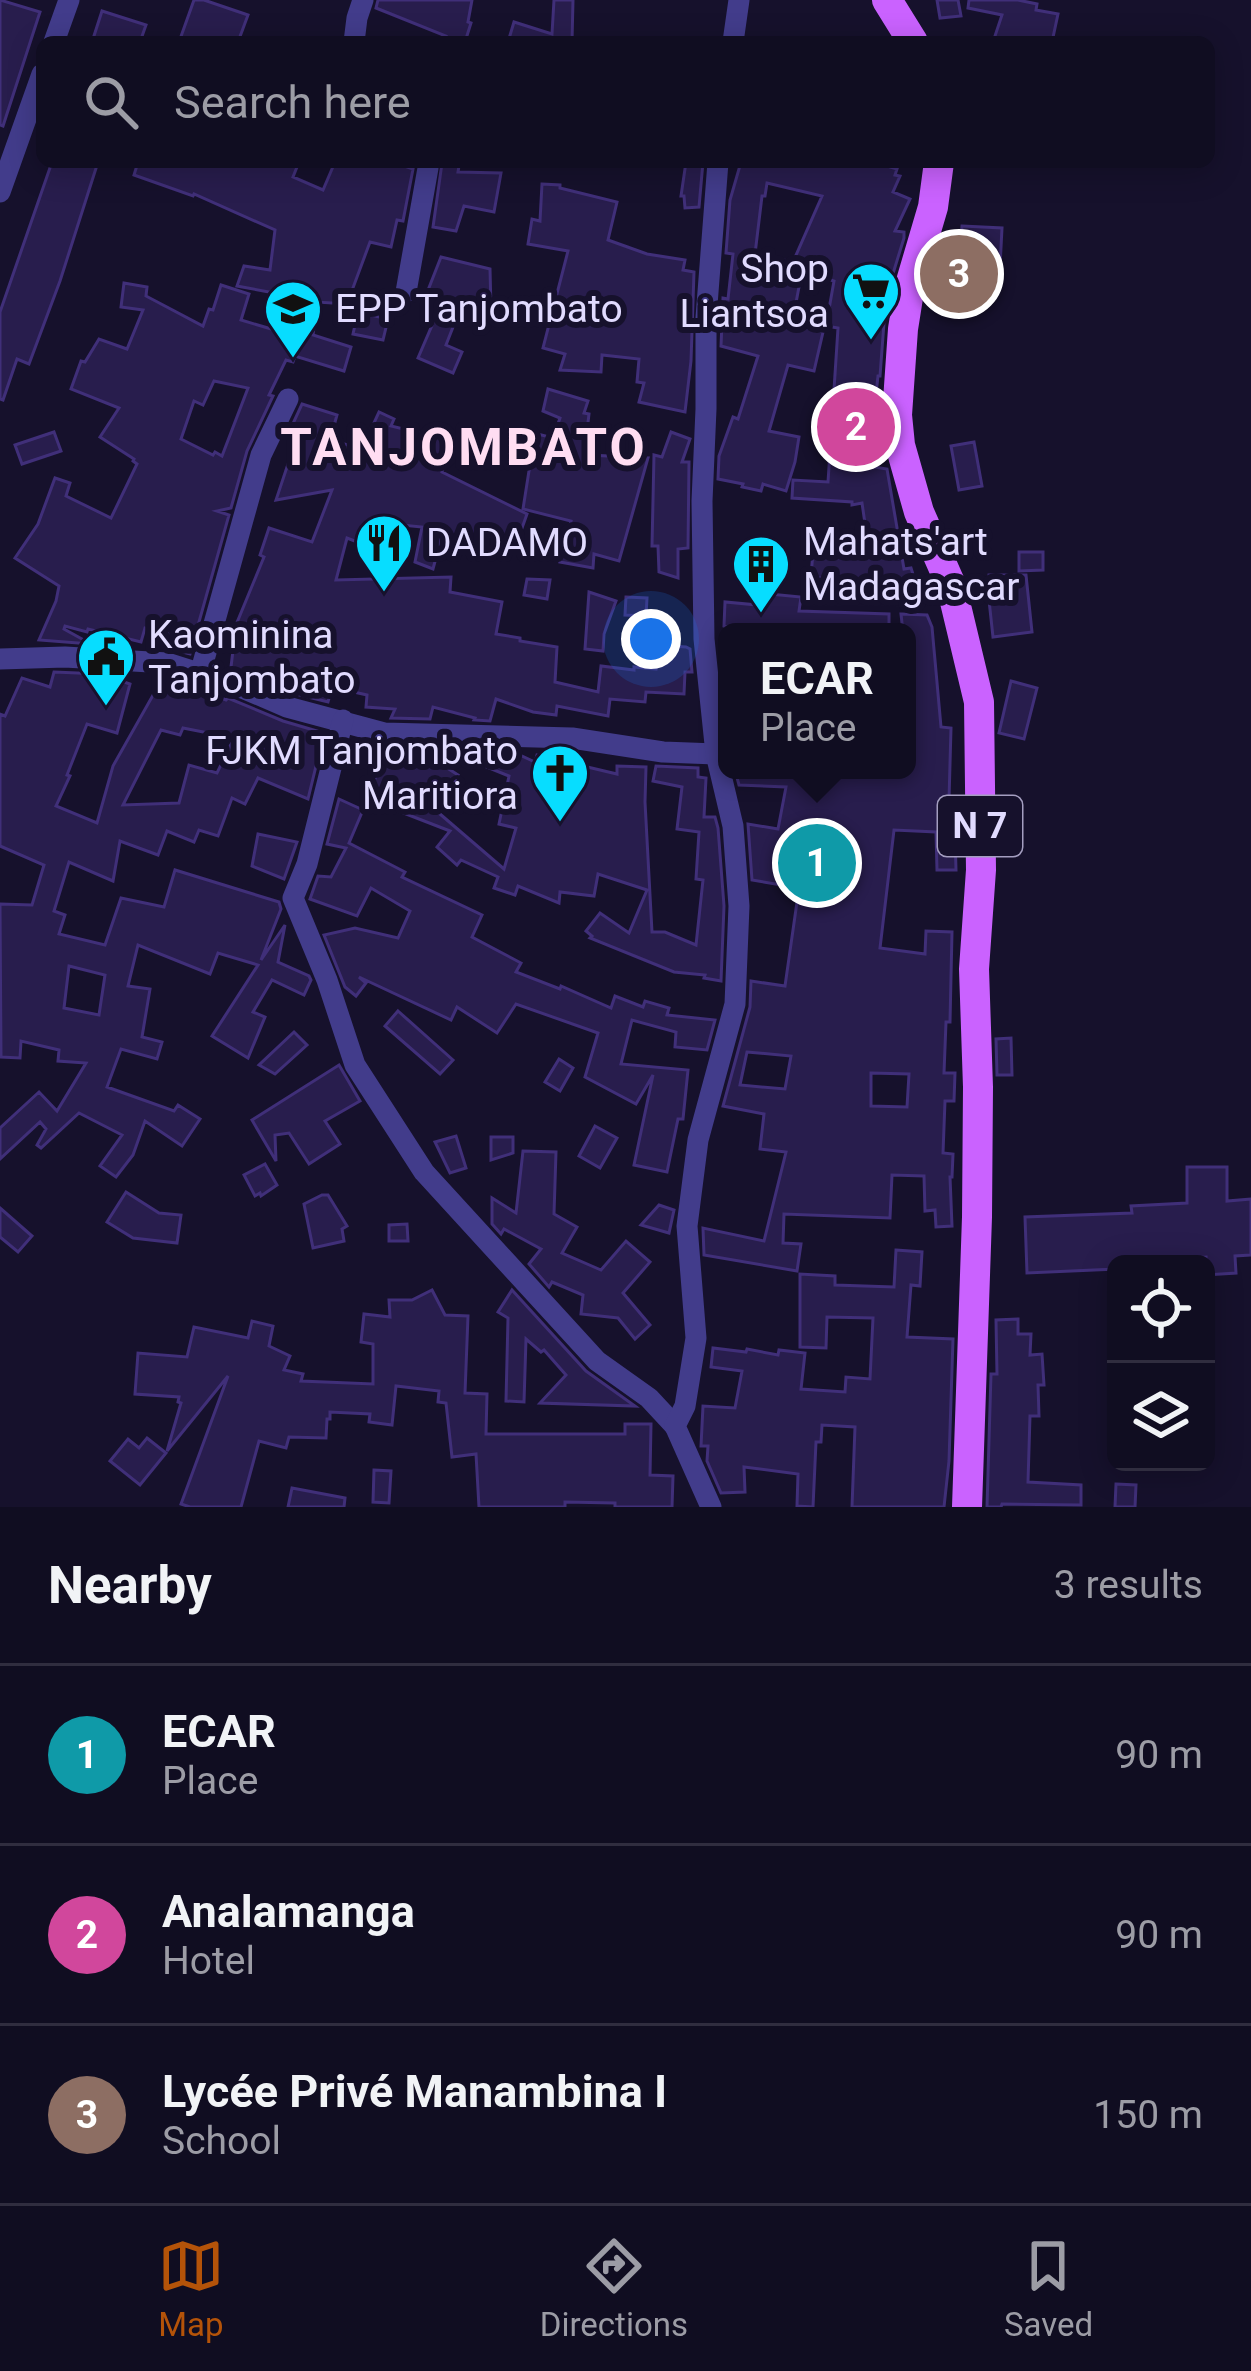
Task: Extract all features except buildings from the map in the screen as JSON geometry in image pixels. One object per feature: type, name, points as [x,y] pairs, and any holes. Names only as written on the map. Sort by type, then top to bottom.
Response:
[{"type":"main road","points":[[887,0],[909,36]]},
{"type":"main road","name":"N 7","points":[[938,168],[933,207],[910,285],[897,416],[900,445],[920,512],[951,585],[979,702],[981,870],[974,969],[977,1217],[968,1507]]},
{"type":"street","points":[[56,36],[69,0]]},
{"type":"street","points":[[354,36],[363,0]]},
{"type":"street","points":[[734,36],[739,0]]},
{"type":"street","points":[[0,192],[36,91]]},
{"type":"street","points":[[406,292],[428,168]]},
{"type":"street","points":[[718,168],[706,318],[702,501],[704,639],[718,762]]},
{"type":"street","points":[[200,674],[261,455],[288,399]]},
{"type":"street","points":[[0,659],[167,663],[287,707],[384,733],[572,738],[663,752],[716,754]]},
{"type":"street","points":[[343,720],[307,864],[293,898],[356,1065],[424,1172],[518,1279],[597,1361],[649,1398],[675,1426],[711,1507]]},
{"type":"street","points":[[675,1426],[685,1406],[695,1338],[687,1226],[698,1140],[735,1004],[740,906],[733,826],[722,779]]},
{"type":"place","name":"Lycée Privé Manambina I","points":[[959,274]]},
{"type":"place","name":"Shop Liantsoa","points":[[871,342]]},
{"type":"place","name":"EPP Tanjombato","points":[[293,360]]},
{"type":"place","name":"Analamanga","points":[[856,427]]},
{"type":"place","name":"DADAMO","points":[[384,594]]},
{"type":"place","name":"Mahats'art Madagascar","points":[[761,615]]},
{"type":"place","name":"Kaominina Tanjombato","points":[[106,708]]},
{"type":"place","name":"FJKM Tanjombato Maritiora","points":[[560,824]]},
{"type":"place","name":"ECAR","points":[[817,863]]},
{"type":"district","name":"TANJOMBATO","points":[[464,447]]}]
